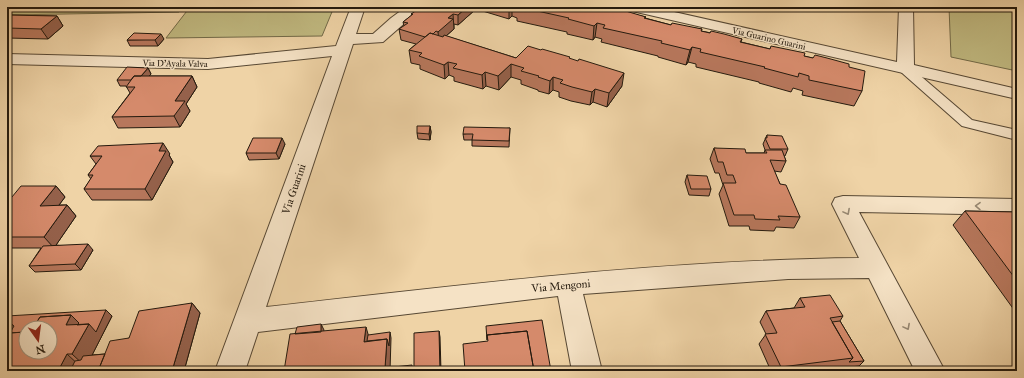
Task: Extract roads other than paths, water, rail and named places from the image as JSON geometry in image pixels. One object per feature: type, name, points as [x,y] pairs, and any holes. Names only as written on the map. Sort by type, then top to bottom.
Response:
[{"type":"street","name":"Via Guarini","points":[[230,371],[358,7]]},
{"type":"street","name":"Via D'Ayala Valva","points":[[7,59],[208,64],[377,39],[396,21],[416,7]]},
{"type":"street","name":"Via Guarino Guarini","points":[[632,7],[1017,94]]},
{"type":"street","points":[[905,69],[906,7]]},
{"type":"street","points":[[930,371],[843,204],[1017,207]]},
{"type":"street","name":"Via Mengoni","points":[[247,321],[568,284],[788,269],[876,268]]},
{"type":"street","points":[[568,284],[587,371]]},
{"type":"lane","name":"Via Guarino Guarini","points":[[905,69],[967,123],[1017,135]]}]
